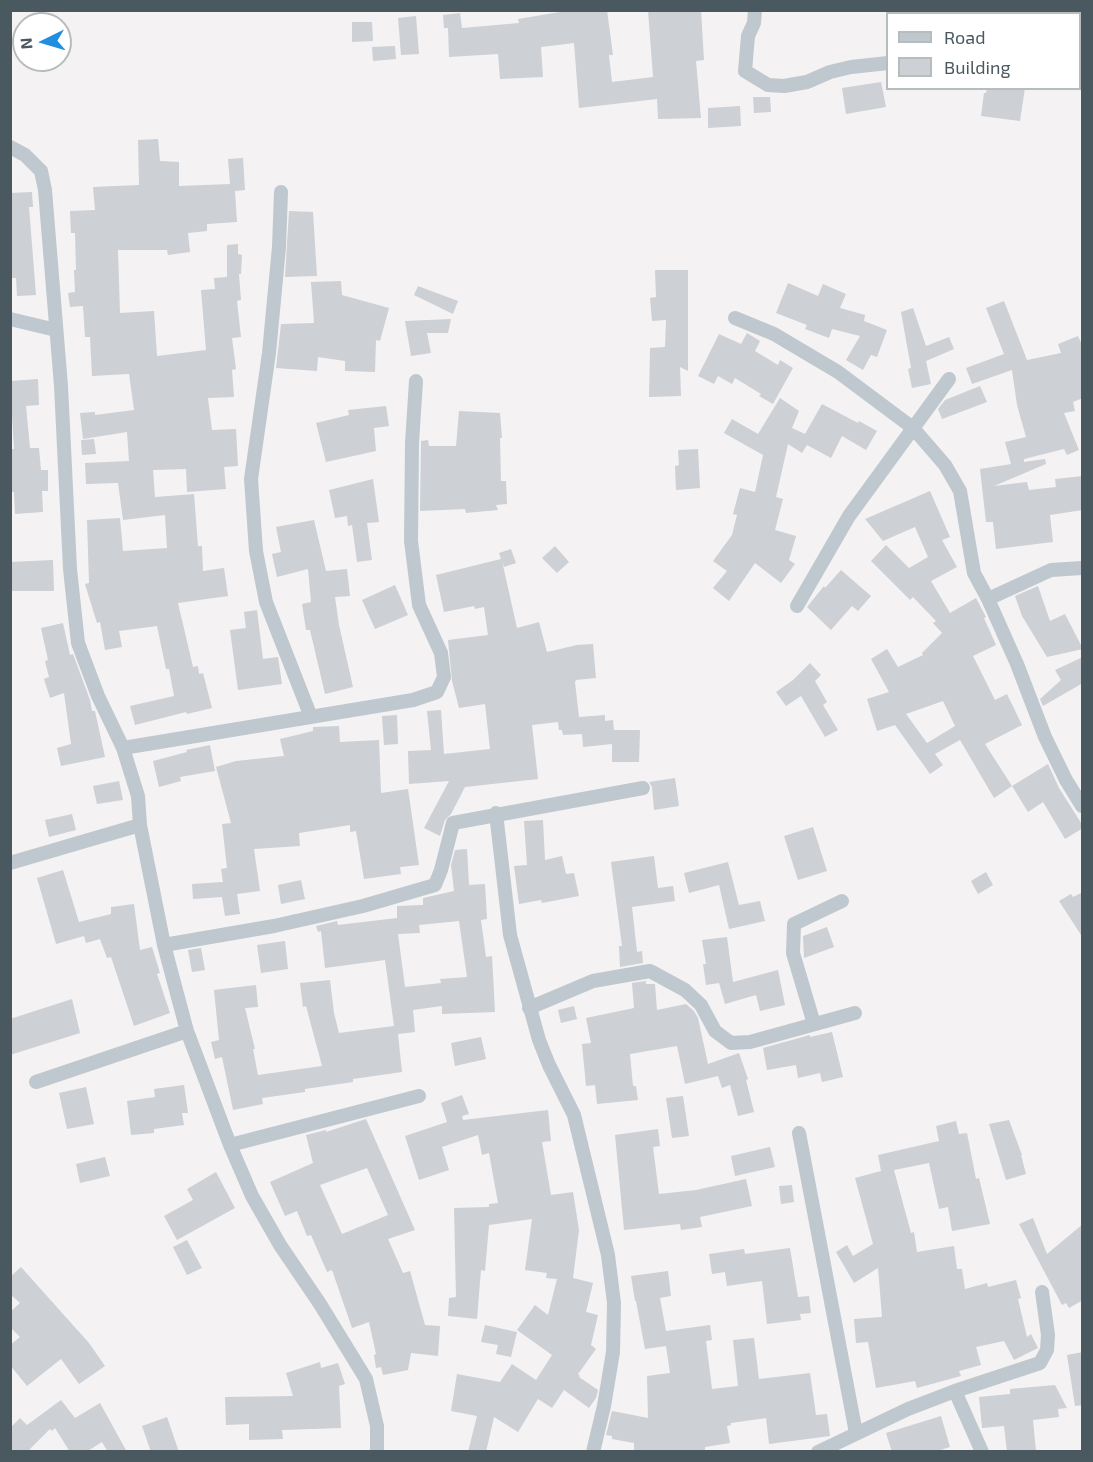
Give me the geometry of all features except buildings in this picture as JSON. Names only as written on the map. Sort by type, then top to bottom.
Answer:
[{"type":"street","points":[[755,10],[754,23],[748,36],[745,71],[768,85],[796,84],[851,67],[886,63]]},
{"type":"street","points":[[10,147],[25,155],[41,171],[45,190],[70,569],[78,643],[98,696],[123,747],[138,796],[140,825],[164,945],[187,1031],[252,1196],[280,1245],[366,1379],[377,1426],[377,1452]]},
{"type":"street","points":[[281,192],[279,247],[269,353],[251,479],[256,551],[266,602],[311,717]]},
{"type":"street","points":[[735,318],[774,334],[838,372],[913,428],[945,465],[960,491],[974,573],[1017,664],[1045,737],[1066,780],[1083,806]]},
{"type":"street","points":[[10,319],[56,330]]},
{"type":"street","points":[[797,606],[849,516],[949,379]]},
{"type":"street","points":[[123,747],[413,700],[437,692],[444,677],[441,653],[419,605],[411,541],[412,443],[416,381]]},
{"type":"street","points":[[988,599],[1051,570],[1083,568]]},
{"type":"street","points":[[164,945],[274,926],[363,906],[435,885],[453,823],[496,813],[642,788]]},
{"type":"street","points":[[496,813],[510,935],[529,1008],[549,1065],[574,1115],[608,1255],[614,1303],[613,1352],[593,1452]]},
{"type":"street","points":[[10,863],[140,825]]},
{"type":"street","points":[[814,1024],[793,953],[794,924],[842,901]]},
{"type":"street","points":[[529,1008],[593,981],[650,971],[685,990],[693,997],[701,1005],[715,1031],[731,1043],[750,1042],[855,1013]]},
{"type":"street","points":[[36,1082],[187,1031]]},
{"type":"street","points":[[230,1145],[419,1096]]},
{"type":"street","points":[[799,1133],[856,1433]]},
{"type":"street","points":[[818,1452],[954,1391],[1040,1363],[1047,1350],[1048,1335],[1042,1292]]},
{"type":"street","points":[[954,1391],[982,1452]]}]
